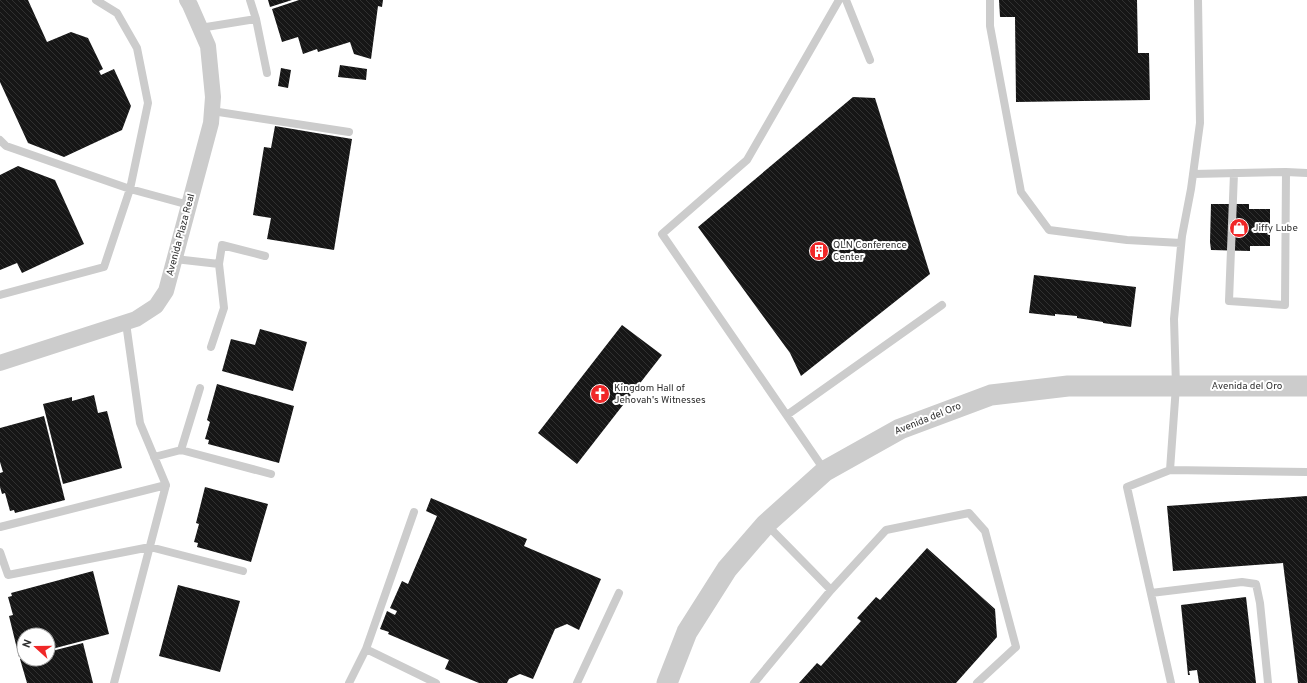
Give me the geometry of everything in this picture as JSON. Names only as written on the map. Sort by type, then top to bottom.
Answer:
[{"type":"street","name":"Avenida Plaza Real","points":[[0,363],[136,319],[156,306],[166,291],[212,123],[214,97],[208,46],[187,0]]},
{"type":"street","name":"Avenida del Oro","points":[[667,683],[687,632],[727,569],[766,524],[825,471],[900,429],[991,395],[1068,386],[1307,386]]},
{"type":"lane","points":[[0,295],[104,267],[130,189],[148,103],[137,48],[117,13],[96,0]]},
{"type":"lane","points":[[250,0],[256,18],[267,73]]},
{"type":"lane","points":[[825,471],[662,234],[747,160],[839,0]]},
{"type":"lane","points":[[846,0],[870,60]]},
{"type":"lane","points":[[990,0],[990,26],[1021,192],[1049,230],[1127,240],[1181,243]]},
{"type":"lane","points":[[1170,470],[1176,386],[1174,319],[1181,243],[1200,123],[1198,0]]},
{"type":"lane","points":[[200,28],[256,18]]},
{"type":"lane","points":[[212,111],[350,132]]},
{"type":"lane","points":[[0,140],[6,146],[130,189],[189,205]]},
{"type":"lane","points":[[1234,173],[1229,301],[1285,305],[1286,172]]},
{"type":"lane","points":[[1193,174],[1307,173]]},
{"type":"lane","points":[[211,347],[224,308],[219,264],[222,245],[265,256]]},
{"type":"lane","points":[[175,259],[219,264]]},
{"type":"lane","points":[[787,415],[942,305]]},
{"type":"lane","points":[[114,683],[166,485],[140,423],[126,323]]},
{"type":"lane","points":[[180,450],[200,388]]},
{"type":"lane","points":[[154,457],[180,450],[271,474]]},
{"type":"lane","points":[[1171,683],[1126,487],[1170,470],[1307,472]]},
{"type":"lane","points":[[0,527],[166,485]]},
{"type":"lane","points":[[349,683],[366,649],[414,512]]},
{"type":"lane","points":[[754,683],[831,590],[886,530],[969,513],[985,531],[1016,647],[977,683]]},
{"type":"lane","points":[[766,524],[831,590]]},
{"type":"lane","points":[[0,552],[8,575],[150,547],[243,571]]},
{"type":"lane","points":[[1151,593],[1242,582],[1256,584],[1260,604],[1268,683]]},
{"type":"lane","points":[[577,683],[619,593]]},
{"type":"lane","points":[[366,649],[436,683]]},
{"type":"building","points":[[0,0],[28,0],[47,42],[71,32],[88,38],[103,69],[99,71],[101,75],[114,69],[131,106],[122,130],[64,157],[28,143],[0,82]]},
{"type":"building","points":[[268,0],[292,0],[270,7]]},
{"type":"building","points":[[299,0],[383,0],[382,7],[378,6],[371,59],[354,54],[350,42],[318,52],[317,49],[303,54],[298,37],[282,42],[272,9]]},
{"type":"building","points":[[999,0],[1137,0],[1138,53],[1149,53],[1150,100],[1016,102],[1015,17],[1000,17]]},
{"type":"building","points":[[340,65],[367,69],[366,80],[338,77]]},
{"type":"building","points":[[281,68],[291,70],[288,88],[278,86]]},
{"type":"building","name":"QLN Conference Center","points":[[853,97],[875,98],[930,274],[801,376],[790,353],[698,227]]},
{"type":"building","points":[[275,126],[352,139],[334,250],[267,239],[271,218],[253,215],[264,147],[271,148]]},
{"type":"building","points":[[18,166],[55,180],[84,244],[22,273],[17,263],[0,270],[0,175]]},
{"type":"building","points":[[1211,204],[1249,204],[1249,209],[1270,209],[1270,246],[1250,246],[1250,251],[1211,250]]},
{"type":"building","points":[[1034,275],[1136,287],[1131,327],[1077,318],[1077,316],[1055,314],[1055,316],[1029,313]]},
{"type":"building","name":"Kingdom Hall of Jehovah's Witnesses","points":[[622,325],[662,355],[577,464],[538,433]]},
{"type":"building","points":[[260,329],[307,342],[293,391],[222,371],[231,339],[255,345]]},
{"type":"building","points":[[217,384],[294,406],[279,463],[208,444],[209,440],[205,439],[210,422],[207,420]]},
{"type":"building","points":[[94,395],[98,413],[107,411],[122,468],[63,484],[43,404],[72,397],[72,401]]},
{"type":"building","points":[[44,416],[65,500],[15,513],[14,510],[10,511],[5,493],[2,494],[0,487],[0,473],[3,472],[0,462],[0,428]]},
{"type":"building","points":[[205,487],[268,504],[251,562],[197,547],[198,543],[194,542],[199,524],[196,523]]},
{"type":"building","points":[[1307,496],[1307,683],[1298,683],[1283,563],[1173,571],[1167,506]]},
{"type":"building","points":[[431,498],[527,539],[524,546],[601,579],[579,630],[567,624],[555,629],[533,679],[520,674],[509,679],[507,683],[479,683],[445,669],[449,660],[388,634],[389,632],[380,629],[387,611],[395,615],[397,611],[390,608],[402,581],[408,584],[437,516],[426,511]]},
{"type":"building","points":[[927,548],[995,609],[997,637],[956,683],[799,683],[817,663],[821,666],[861,621],[857,618],[876,597],[880,600]]},
{"type":"building","points":[[93,571],[109,634],[56,648],[56,627],[16,627],[16,645],[9,616],[13,615],[8,597],[12,596],[11,593]]},
{"type":"building","points":[[178,585],[240,601],[220,672],[159,656]]},
{"type":"building","points":[[1246,597],[1256,683],[1199,683],[1197,670],[1189,671],[1190,675],[1188,675],[1181,605]]},
{"type":"building","points":[[83,643],[93,683],[27,683],[22,667],[56,667],[56,650]]},
{"type":"place","name":"Jiffy Lube","points":[[1239,228]]},
{"type":"place","name":"QLN Conference Center","points":[[819,251]]},
{"type":"place","name":"Kingdom Hall of Jehovah's Witnesses","points":[[600,394]]}]
